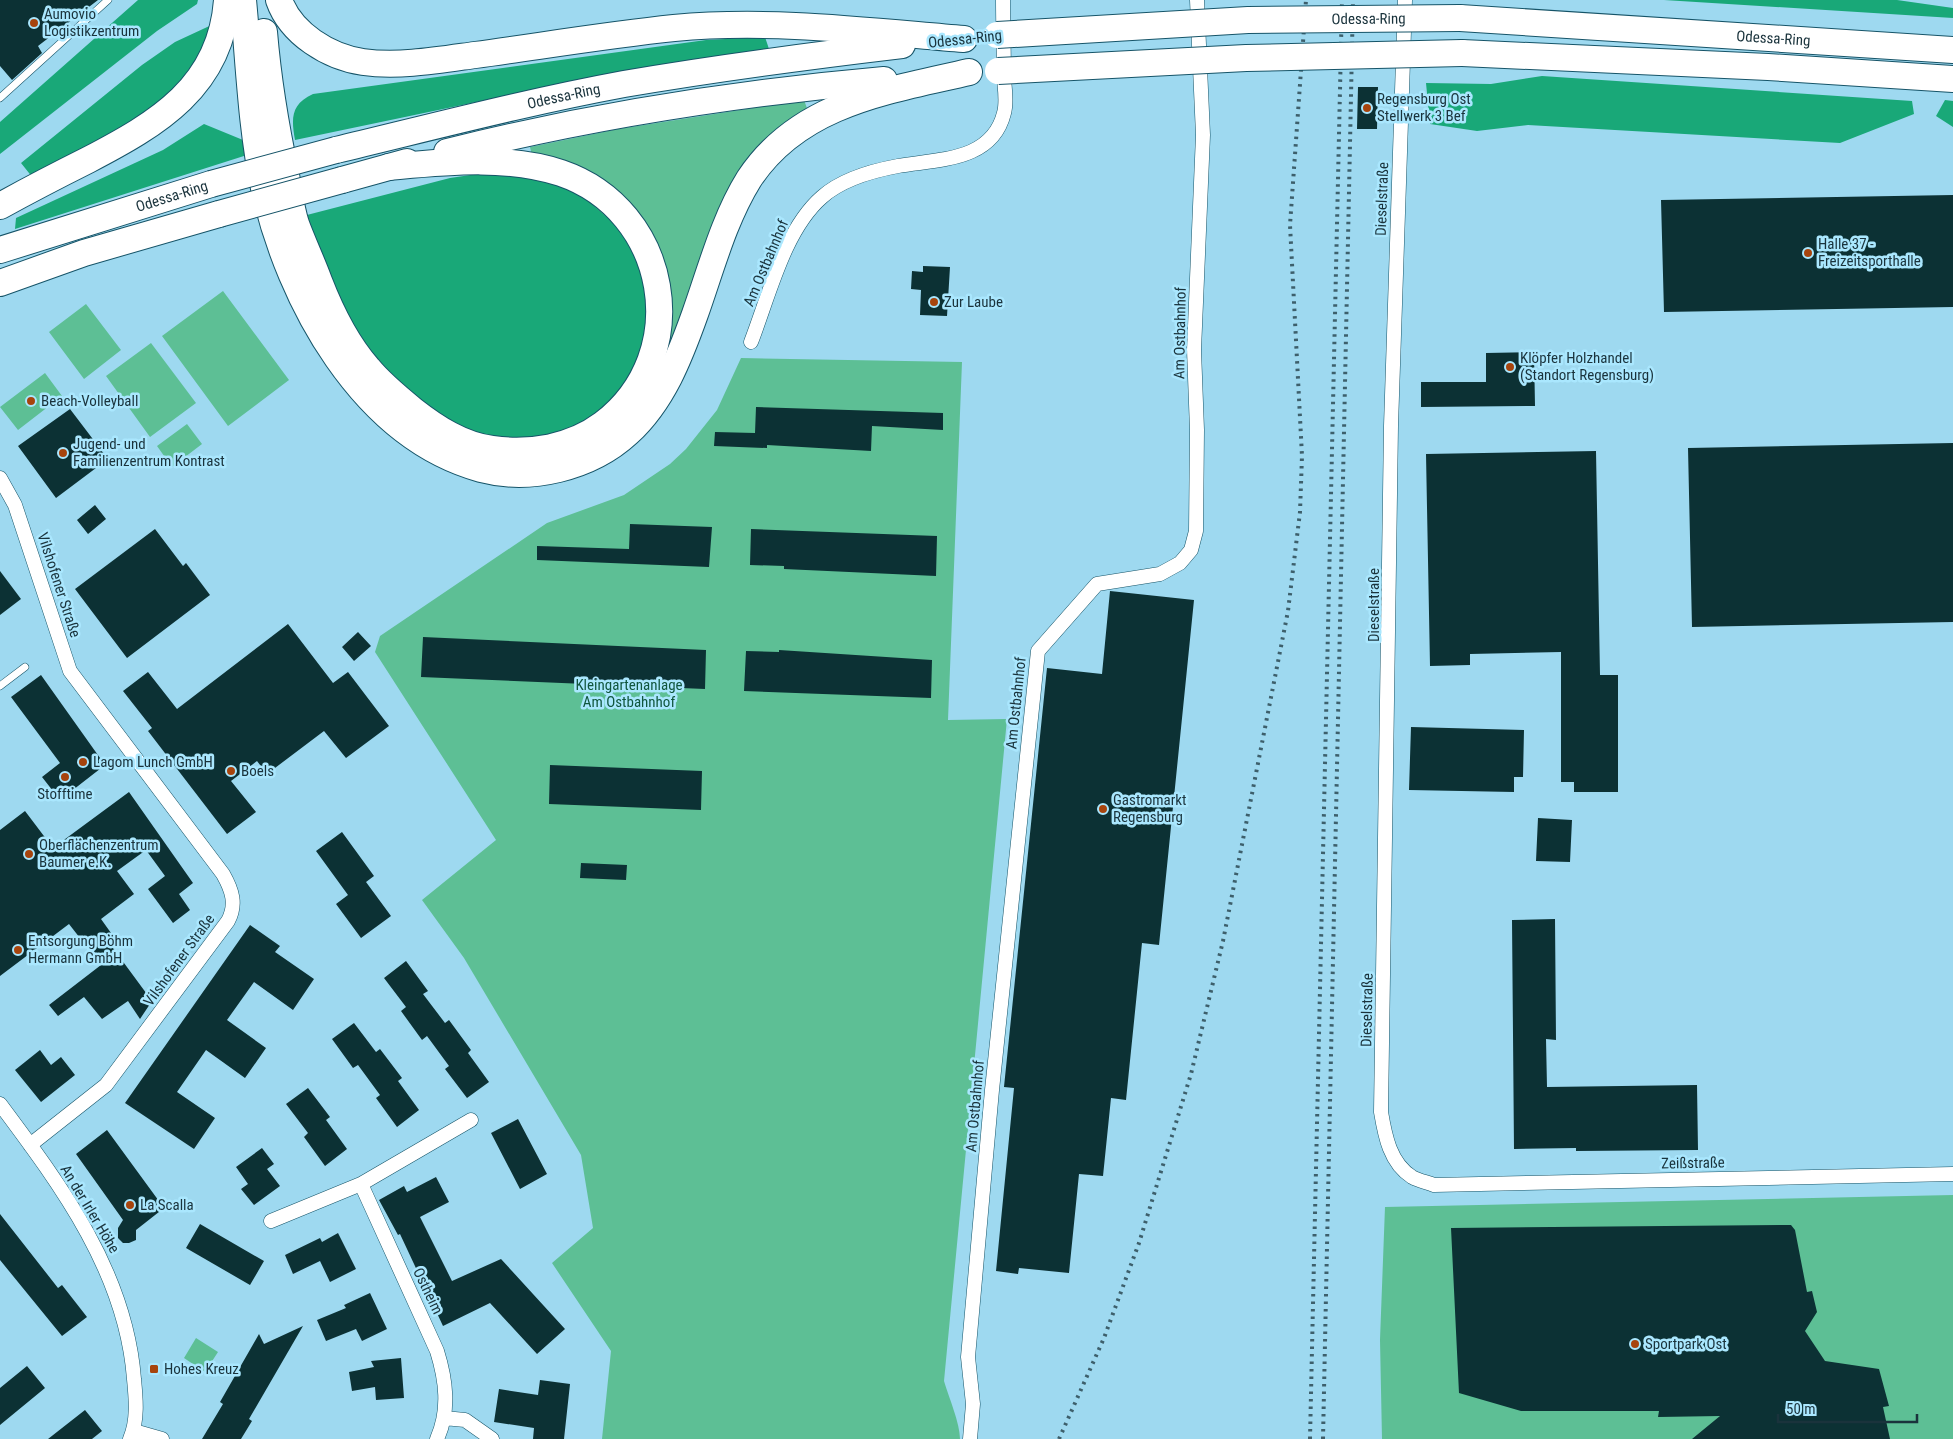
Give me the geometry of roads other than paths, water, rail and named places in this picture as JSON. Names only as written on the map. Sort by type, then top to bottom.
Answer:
[{"type":"highway","points":[[0,206],[136,135],[165,116],[191,89],[210,59],[226,23],[227,0]]},
{"type":"highway","points":[[243,0],[255,125],[264,186],[275,231],[305,304],[327,344],[353,380],[382,411],[414,436],[443,455],[469,466],[498,474],[531,474],[560,469],[586,460],[627,434],[646,413],[665,386],[680,356],[736,205],[749,180],[768,154],[791,132],[817,116],[855,100],[969,72]]},
{"type":"highway","points":[[260,0],[279,144],[296,222],[327,300],[343,334],[367,367],[396,396],[426,420],[452,437],[478,447],[513,452],[541,449],[573,441],[603,424],[634,394],[650,364],[660,331],[659,296],[654,267],[638,236],[615,206],[592,189],[562,174],[532,167],[502,163],[459,161],[389,167]]},
{"type":"highway","points":[[279,0],[294,26],[311,42],[345,59],[386,64],[436,60],[674,28],[756,24],[964,39]]},
{"type":"highway","name":"Odessa-Ring","points":[[0,250],[211,184],[336,150],[489,113],[623,84],[785,58],[997,34],[1248,20],[1460,18],[1953,50]]},
{"type":"highway","name":"Odessa-Ring","points":[[0,283],[84,253],[219,214],[389,167],[504,138],[636,113],[795,88],[969,72],[1246,58],[1462,53],[1768,67],[1953,79]]},
{"type":"street","name":"Am Ostbahnhof","points":[[751,342],[790,241],[808,212],[821,198],[833,188],[859,176],[898,166],[957,158],[979,148],[1000,129],[1005,111],[1003,0]]},
{"type":"street","name":"Am Ostbahnhof","points":[[970,1439],[973,1404],[968,1357],[992,1090],[1038,651],[1097,584],[1160,574],[1180,563],[1191,550],[1196,532],[1197,430],[1194,350],[1203,134],[1197,0]]},
{"type":"street","name":"Dieselstraße","points":[[1405,0],[1392,408],[1381,1112],[1386,1141],[1395,1159],[1412,1177],[1434,1185]]},
{"type":"street","name":"Vilshofener Straße","points":[[0,478],[15,505],[70,671],[223,874],[230,886],[234,901],[228,921],[106,1085],[30,1145]]},
{"type":"street","name":"An der Irler Höhe","points":[[0,1104],[30,1145],[90,1235],[116,1291],[128,1336],[134,1370],[136,1415],[132,1435],[162,1439]]},
{"type":"street","points":[[271,1221],[361,1184],[471,1120]]},
{"type":"street","name":"Zeißstraße","points":[[1434,1185],[1953,1174]]},
{"type":"street","name":"Ostheim","points":[[361,1184],[437,1350],[444,1375],[444,1418],[437,1439]]},
{"type":"street","points":[[444,1418],[465,1420],[492,1439]]},
{"type":"lane","points":[[0,98],[108,0]]},
{"type":"lane","points":[[0,686],[25,667]]},
{"type":"railway","points":[[1059,1439],[1104,1338],[1139,1243],[1191,1074],[1223,941],[1288,611],[1300,512],[1302,456],[1290,225],[1306,0]]},
{"type":"railway","points":[[1310,1439],[1342,0]]},
{"type":"railway","points":[[1323,1439],[1353,0]]},
{"type":"place","name":"Aumovio Logistikzentrum","points":[[34,23]]},
{"type":"place","name":"Regensburg Ost Stellwerk 3 Bef","points":[[1367,108]]},
{"type":"place","name":"Halle 37 - Freizeitsporthalle","points":[[1808,253]]},
{"type":"place","name":"Zur Laube","points":[[934,302]]},
{"type":"place","name":"Klöpfer Holzhandel (Standort Regensburg)","points":[[1510,367]]},
{"type":"place","name":"Beach-Volleyball","points":[[31,401]]},
{"type":"place","name":"Jugend- und Familienzentrum Kontrast","points":[[63,453]]},
{"type":"place","name":"Lagom Lunch GmbH","points":[[83,762]]},
{"type":"place","name":"Boels","points":[[231,771]]},
{"type":"place","name":"Stofftime","points":[[65,777]]},
{"type":"place","name":"Gastromarkt Regensburg","points":[[1103,809]]},
{"type":"place","name":"Oberflächenzentrum Baumer e.K.","points":[[29,854]]},
{"type":"place","name":"Entsorgung Böhm Hermann GmbH","points":[[18,950]]},
{"type":"place","name":"La Scalla","points":[[130,1205]]},
{"type":"place","name":"Sportpark Ost","points":[[1635,1344]]},
{"type":"place","name":"Hohes Kreuz","points":[[154,1369]]},
{"type":"park label","name":"Kleingartenanlage Am Ostbahnhof","points":[[629,694]]}]
